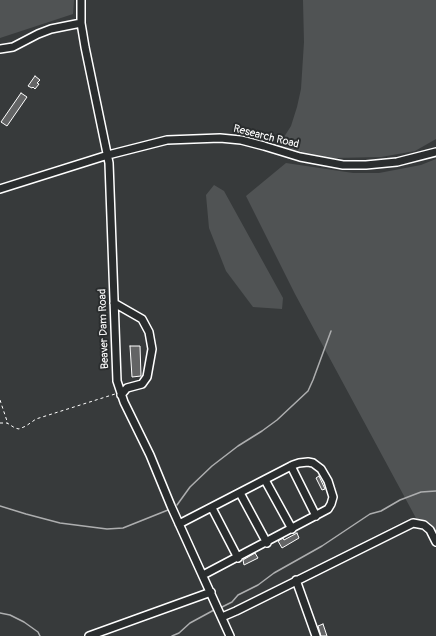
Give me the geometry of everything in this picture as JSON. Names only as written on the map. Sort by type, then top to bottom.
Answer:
[{"type":"street","name":"Beaver Dam Road","points":[[82,0],[81,23],[87,59],[108,155],[117,381],[120,393],[150,455],[230,636]]},
{"type":"street","points":[[0,49],[13,47],[51,29],[81,23]]},
{"type":"street","name":"Research Road","points":[[0,188],[108,155],[158,142],[184,138],[220,138],[241,140],[300,157],[342,165],[366,165],[397,162],[436,152]]},
{"type":"street","points":[[114,303],[142,319],[149,332],[152,349],[147,376],[142,384],[127,388],[120,393]]},
{"type":"street","points":[[180,524],[291,466],[305,462],[313,463],[321,470],[328,481],[332,490],[331,504],[328,509],[267,543],[203,575]]},
{"type":"street","points":[[291,466],[316,516]]},
{"type":"street","points":[[265,480],[292,529]]},
{"type":"street","points":[[240,493],[267,543]]},
{"type":"street","points":[[212,508],[238,558]]},
{"type":"street","points":[[222,617],[413,523],[424,525],[430,530],[436,542]]},
{"type":"street","points":[[296,580],[316,636]]},
{"type":"street","points":[[89,636],[211,592]]},
{"type":"path","points":[[0,423],[4,422],[14,428],[22,428],[36,419],[120,393]]},
{"type":"path","points":[[0,400],[9,425]]},
{"type":"shaded area","points":[[0,0],[74,0],[73,14],[0,38]]},
{"type":"shaded area","points":[[303,0],[436,0],[436,139],[415,151],[381,157],[333,158],[302,152],[279,145],[291,126],[301,89],[304,42]]},
{"type":"shaded area","points":[[436,159],[436,532],[429,522],[417,520],[295,294],[246,196],[286,163],[353,173],[379,173],[421,165]]},
{"type":"shaded area","points":[[214,185],[224,191],[283,298],[282,309],[253,307],[226,271],[209,228],[206,195]]},
{"type":"building","points":[[35,76],[40,80],[35,89],[28,86]]},
{"type":"building","points":[[21,93],[27,97],[7,126],[1,122]]},
{"type":"building","points":[[130,346],[140,346],[141,376],[132,377]]},
{"type":"building","points":[[319,476],[325,489],[322,490],[316,478]]},
{"type":"building","points":[[297,533],[299,538],[282,548],[278,541],[283,538],[284,540]]},
{"type":"building","points":[[255,553],[258,558],[244,565],[243,560]]},
{"type":"building","points":[[323,624],[327,636],[321,636],[318,626]]},
{"type":"waterway","points":[[177,505],[190,487],[212,466],[238,446],[277,420],[308,391],[331,331]]},
{"type":"waterway","points":[[222,607],[232,602],[238,595],[258,585],[274,573],[322,546],[370,514],[381,511],[400,500],[421,492],[436,491]]},
{"type":"waterway","points":[[0,506],[60,523],[107,529],[123,528],[168,510]]},
{"type":"waterway","points":[[172,636],[179,633],[190,623],[214,610]]},
{"type":"waterway","points":[[0,613],[10,615],[24,622],[38,632],[40,636]]}]
